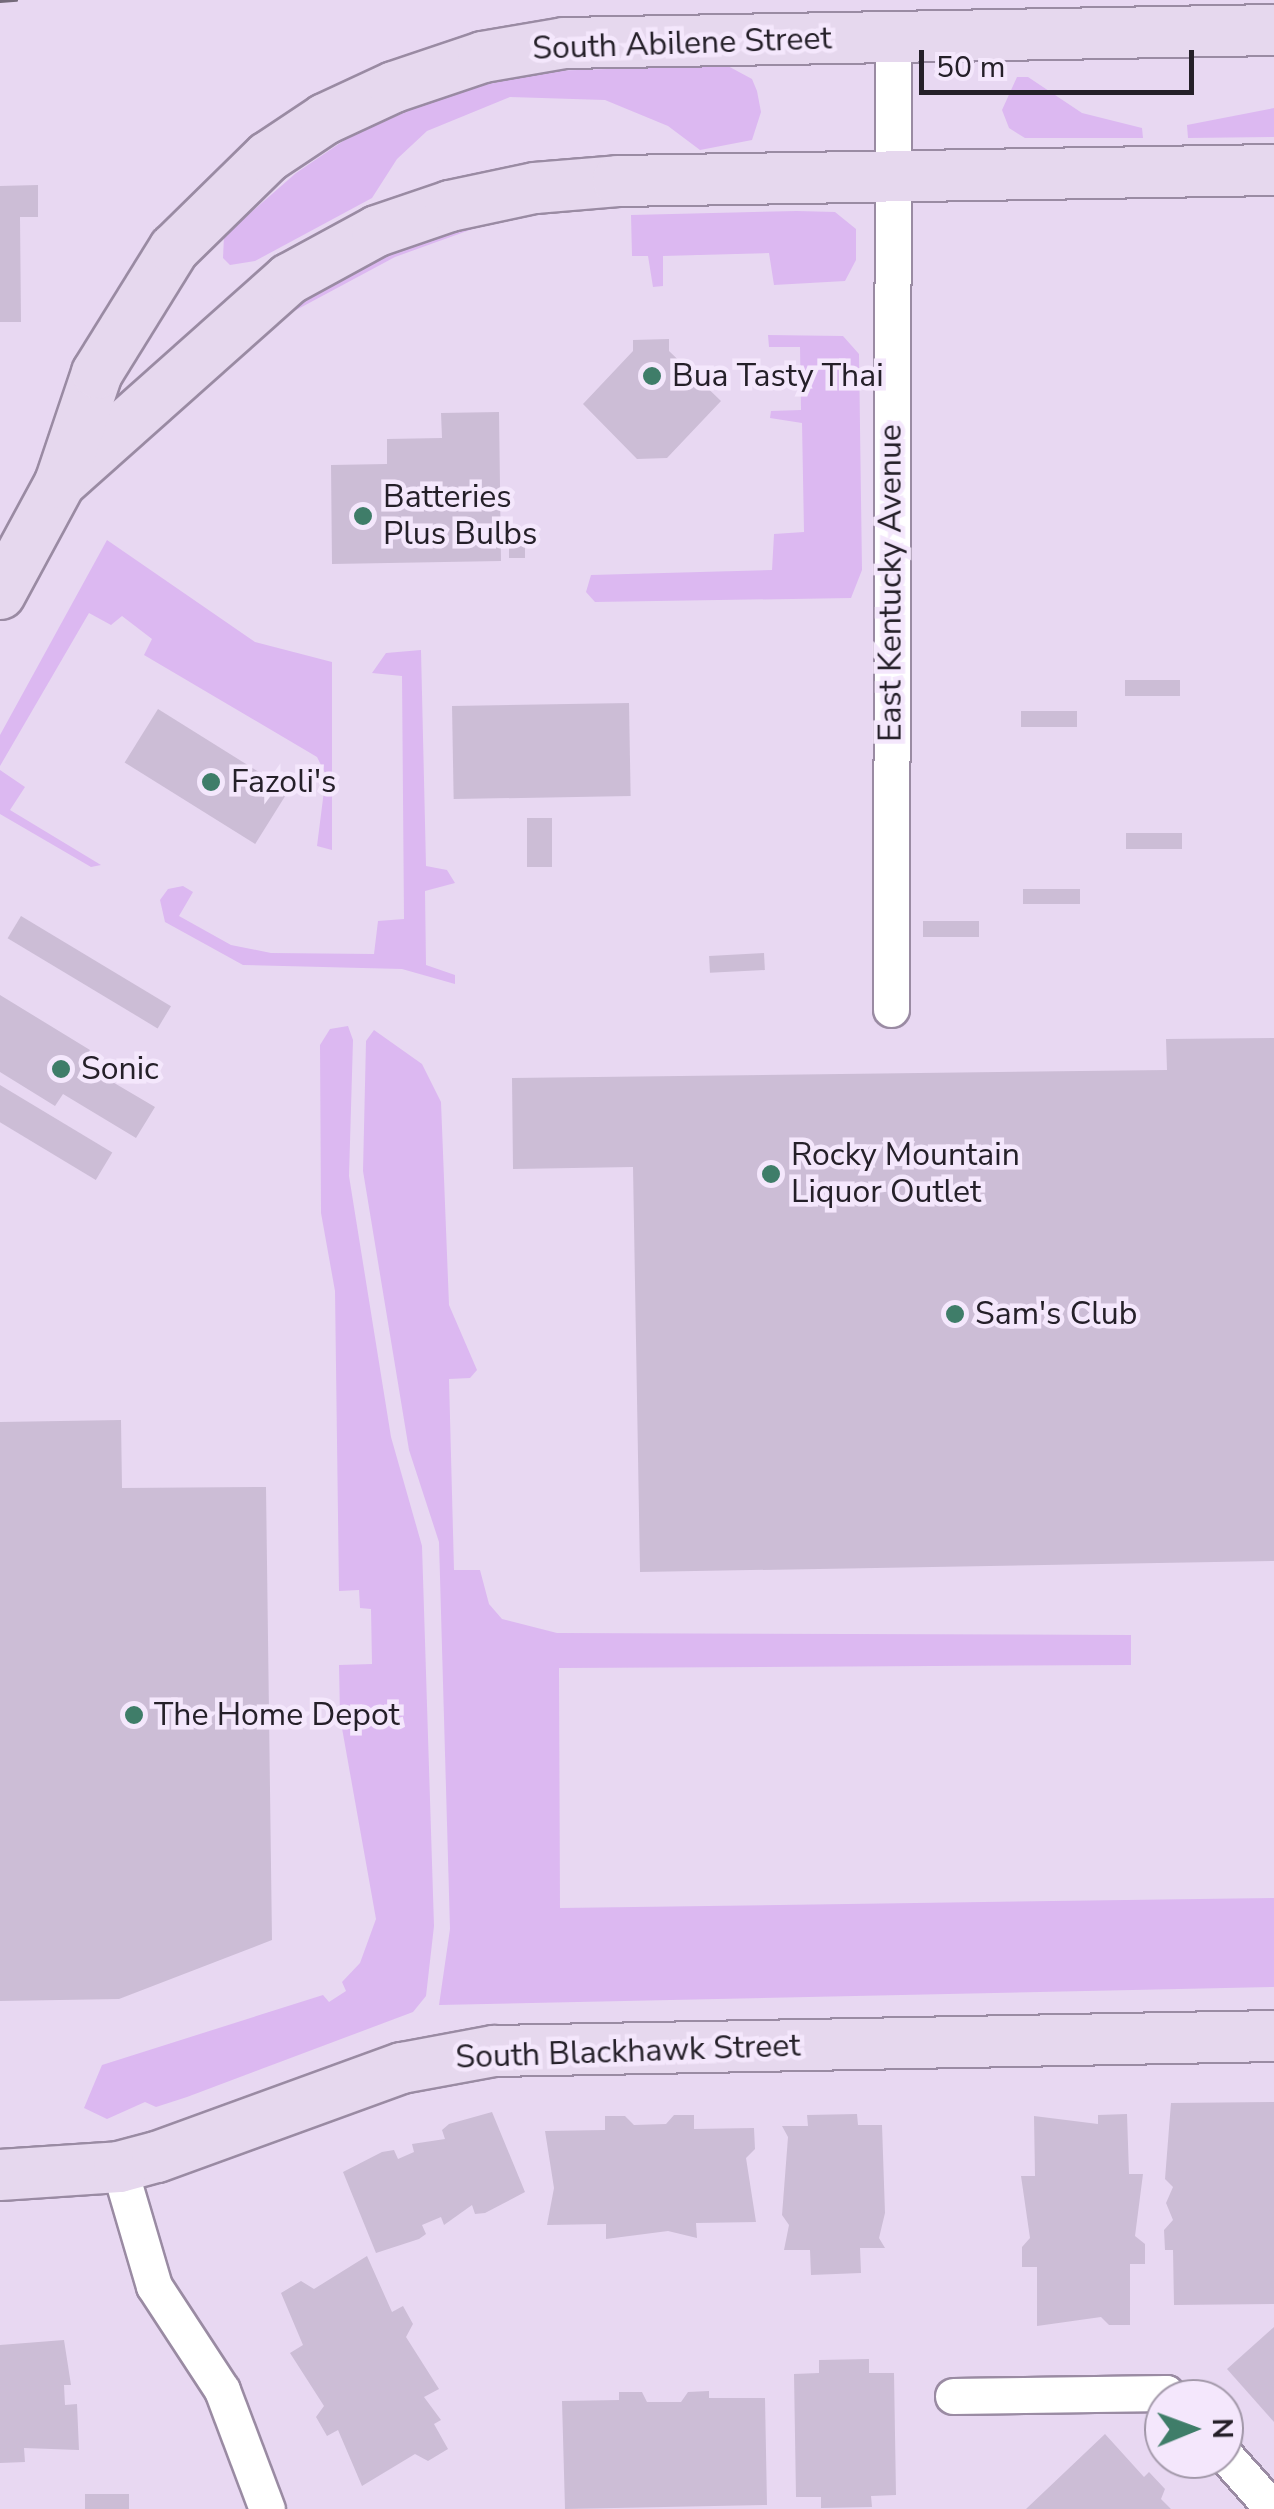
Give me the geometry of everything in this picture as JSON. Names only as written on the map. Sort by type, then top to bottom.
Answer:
[{"type":"main road","name":"South Abilene Street","points":[[0,594],[60,484],[97,373],[174,249],[255,168],[325,119],[432,72],[529,48],[1274,30]]},
{"type":"main road","name":"South Abilene Street","points":[[60,484],[289,279],[410,218],[500,194],[578,183],[1274,170]]},
{"type":"main road","name":"South Blackhawk Street","points":[[0,2175],[119,2166],[402,2068],[494,2051],[1274,2036]]},
{"type":"street","name":"East Kentucky Avenue","points":[[891,1010],[893,37]]},
{"type":"street","points":[[119,2166],[154,2286],[222,2390],[267,2509]]},
{"type":"street","points":[[953,2396],[1144,2393]]},
{"type":"street","points":[[1244,2476],[1273,2509]]},
{"type":"shaded area","points":[[726,65],[752,79],[757,91],[761,112],[752,140],[700,150],[668,126],[605,100],[510,97],[427,131],[397,159],[372,198],[255,261],[230,265],[223,258],[224,236],[296,173],[349,137],[451,92],[548,71]]},
{"type":"shaded area","points":[[1017,77],[1028,77],[1082,113],[1142,128],[1143,138],[1025,138],[1009,128],[1002,110]]},
{"type":"shaded area","points":[[1274,108],[1274,137],[1188,138],[1187,125]]},
{"type":"shaded area","points":[[832,198],[573,209],[492,222],[395,257],[255,332],[389,251],[450,227],[571,200]]},
{"type":"shaded area","points":[[835,212],[856,229],[856,260],[845,281],[774,285],[769,253],[663,256],[663,286],[653,287],[648,256],[632,256],[631,215]]},
{"type":"shaded area","points":[[768,335],[843,336],[859,354],[862,570],[851,598],[595,602],[586,592],[591,575],[772,570],[774,534],[804,532],[802,423],[770,418],[771,411],[801,410],[800,347],[769,347]]},
{"type":"shaded area","points":[[107,540],[255,642],[332,662],[332,850],[317,846],[326,775],[317,757],[144,655],[152,639],[122,616],[111,625],[89,613],[0,766],[0,735]]},
{"type":"shaded area","points":[[421,650],[426,866],[447,870],[455,883],[425,891],[426,965],[455,975],[455,984],[402,969],[243,965],[165,922],[160,900],[168,889],[183,886],[193,892],[179,916],[231,945],[271,953],[374,954],[378,921],[404,919],[402,676],[372,673],[386,653]]},
{"type":"shaded area","points":[[0,770],[25,787],[10,810],[101,865],[91,867],[0,814]]},
{"type":"shaded area","points":[[348,1026],[353,1040],[349,1176],[391,1437],[422,1546],[434,1926],[426,1996],[413,2012],[187,2097],[156,2107],[145,2102],[107,2119],[84,2108],[102,2065],[323,1995],[329,2002],[346,1991],[342,1982],[360,1963],[376,1919],[340,1717],[339,1665],[372,1664],[371,1609],[360,1608],[359,1590],[339,1591],[335,1291],[321,1213],[320,1045],[330,1029]]},
{"type":"shaded area","points":[[374,1030],[422,1064],[441,1102],[449,1305],[477,1370],[470,1378],[449,1379],[454,1570],[480,1570],[489,1604],[502,1619],[557,1633],[1131,1635],[1131,1665],[559,1668],[560,1908],[1274,1898],[1274,1987],[439,2005],[450,1929],[439,1542],[409,1450],[363,1171],[366,1041]]},
{"type":"building","points":[[38,185],[38,217],[20,217],[21,322],[0,322],[0,186]]},
{"type":"building","name":"Bua Tasty Thai","points":[[669,339],[669,351],[721,401],[667,458],[637,459],[583,404],[633,351],[633,340]]},
{"type":"building","points":[[499,412],[501,561],[332,564],[331,465],[387,464],[387,439],[442,438],[441,413]]},
{"type":"building","points":[[509,534],[525,534],[525,558],[509,558]]},
{"type":"building","points":[[1125,680],[1180,680],[1180,696],[1125,696]]},
{"type":"building","points":[[629,703],[631,796],[454,799],[452,706]]},
{"type":"building","points":[[158,709],[289,791],[255,844],[125,762]]},
{"type":"building","points":[[1021,711],[1077,711],[1077,727],[1021,727]]},
{"type":"building","points":[[527,818],[552,818],[552,867],[527,867]]},
{"type":"building","points":[[1126,833],[1182,833],[1182,849],[1126,849]]},
{"type":"building","points":[[1023,889],[1080,889],[1080,904],[1023,904]]},
{"type":"building","points":[[21,916],[171,1006],[158,1028],[8,938]]},
{"type":"building","points":[[923,921],[979,921],[979,937],[923,937]]},
{"type":"building","points":[[764,953],[765,970],[710,973],[709,956]]},
{"type":"building","points":[[0,995],[90,1050],[82,1064],[155,1107],[136,1138],[63,1094],[55,1106],[0,1072]]},
{"type":"building","name":"Sam's Club","points":[[1274,1038],[1274,1561],[640,1572],[633,1167],[513,1169],[512,1078],[1167,1070],[1166,1039]]},
{"type":"building","points":[[0,1085],[112,1152],[96,1180],[0,1122]]},
{"type":"building","name":"The Home Depot","points":[[121,1420],[122,1488],[266,1487],[272,1940],[119,1999],[0,2001],[0,1422]]},
{"type":"building","points":[[1274,2102],[1274,2304],[1174,2305],[1173,2250],[1165,2250],[1164,2230],[1173,2220],[1166,2203],[1173,2187],[1165,2179],[1171,2103]]},
{"type":"building","points":[[492,2112],[525,2192],[485,2213],[475,2214],[472,2205],[444,2225],[441,2217],[422,2225],[426,2234],[419,2239],[376,2253],[343,2172],[382,2152],[394,2150],[398,2159],[414,2152],[412,2144],[445,2139],[442,2130],[449,2124]]},
{"type":"building","points":[[857,2114],[858,2125],[882,2125],[885,2213],[879,2238],[885,2248],[860,2248],[861,2273],[811,2275],[810,2250],[784,2250],[789,2225],[782,2215],[788,2137],[782,2126],[808,2126],[807,2115]]},
{"type":"building","points":[[1127,2114],[1129,2174],[1143,2174],[1135,2236],[1145,2244],[1145,2264],[1130,2264],[1130,2325],[1109,2325],[1101,2317],[1037,2326],[1037,2267],[1022,2267],[1022,2247],[1030,2238],[1021,2176],[1035,2176],[1034,2116],[1098,2124],[1098,2115]]},
{"type":"building","points":[[674,2115],[694,2115],[694,2129],[754,2128],[755,2149],[746,2158],[756,2222],[696,2223],[697,2238],[668,2231],[606,2239],[606,2224],[547,2225],[554,2188],[545,2131],[605,2130],[605,2116],[625,2116],[634,2125],[666,2124]]},
{"type":"building","points":[[367,2256],[392,2312],[403,2306],[413,2324],[406,2337],[439,2389],[424,2397],[441,2420],[434,2424],[448,2449],[428,2461],[415,2454],[362,2486],[338,2430],[327,2436],[316,2417],[324,2406],[290,2353],[303,2345],[281,2293],[301,2281],[314,2289]]},
{"type":"building","points":[[1274,2327],[1274,2422],[1244,2388],[1244,2379],[1236,2379],[1227,2369]]},
{"type":"building","points":[[64,2340],[71,2385],[64,2385],[65,2405],[77,2404],[79,2450],[24,2448],[25,2462],[0,2463],[0,2345]]},
{"type":"building","points":[[869,2359],[869,2373],[894,2373],[896,2495],[871,2496],[872,2507],[821,2508],[821,2497],[796,2497],[794,2374],[819,2373],[819,2360]]},
{"type":"building","points":[[709,2391],[709,2398],[765,2398],[767,2505],[565,2509],[562,2401],[619,2400],[619,2392],[642,2392],[647,2402],[681,2402],[688,2392]]},
{"type":"building","points":[[1105,2434],[1144,2479],[1156,2479],[1165,2489],[1161,2499],[1171,2509],[1026,2509]]},
{"type":"building","points":[[85,2494],[129,2494],[129,2509],[85,2509]]},
{"type":"tram line","points":[[0,1],[16,0]]},
{"type":"place","name":"Bua Tasty Thai","points":[[652,376]]},
{"type":"place","name":"Batteries Plus Bulbs","points":[[363,516]]},
{"type":"place","name":"Fazoli's","points":[[211,782]]},
{"type":"place","name":"Sonic","points":[[61,1069]]},
{"type":"place","name":"Rocky Mountain Liquor Outlet","points":[[771,1174]]},
{"type":"place","name":"Sam's Club","points":[[955,1314]]},
{"type":"place","name":"The Home Depot","points":[[134,1715]]}]
